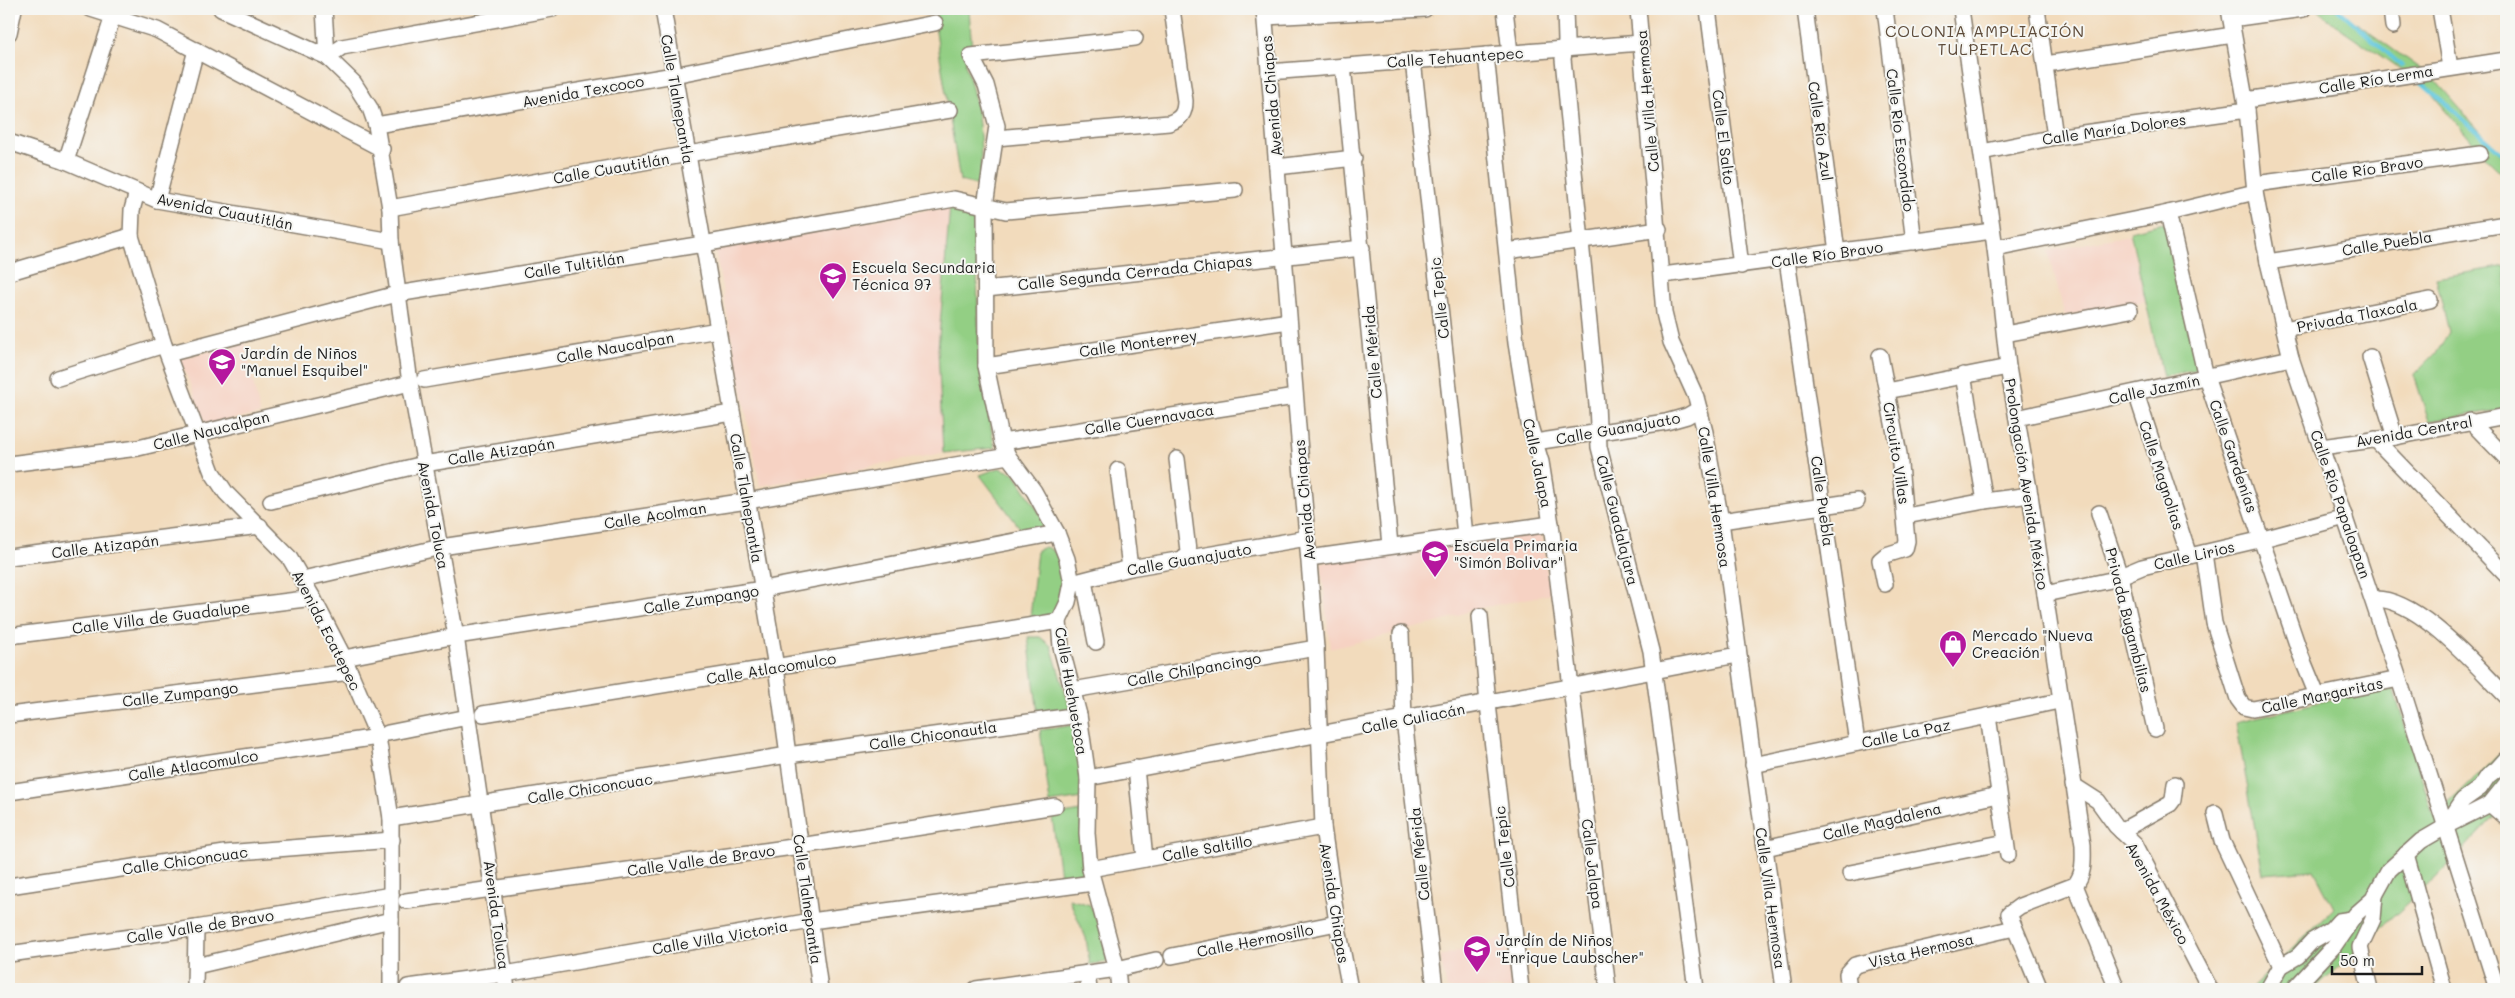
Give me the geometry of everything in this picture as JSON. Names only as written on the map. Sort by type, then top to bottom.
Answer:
[{"type":"street","points":[[9,33],[14,9]]},
{"type":"street","points":[[91,9],[157,30],[382,149]]},
{"type":"street","name":"Avenida Toluca","points":[[221,9],[327,57],[354,83],[370,108],[376,125],[382,149],[390,208],[391,241],[397,294],[417,381],[424,464],[441,547],[456,636],[506,982]]},
{"type":"street","points":[[324,9],[327,57]]},
{"type":"street","points":[[327,57],[342,47],[552,9]]},
{"type":"street","name":"Calle Tlalnepantla","points":[[663,9],[776,667],[820,989]]},
{"type":"street","points":[[996,138],[1169,123],[1181,117],[1185,110],[1185,101],[1172,9]]},
{"type":"street","points":[[1264,13],[1425,9]]},
{"type":"street","points":[[1505,9],[1510,53]]},
{"type":"street","name":"Calle Guadalajara","points":[[1564,9],[1565,49],[1563,59],[1597,404],[1598,432],[1602,456],[1655,672],[1696,989]]},
{"type":"street","name":"Calle Villa Hermosa","points":[[1638,9],[1663,275],[1664,313],[1668,334],[1700,409],[1721,521],[1784,989]]},
{"type":"street","name":"Calle El Salto","points":[[1708,9],[1741,266]]},
{"type":"street","name":"Calle Río Azul","points":[[1804,9],[1837,252]]},
{"type":"street","name":"Calle Río Escondido","points":[[1884,9],[1914,242]]},
{"type":"street","name":"Prolongación Avenida México","points":[[1961,9],[1982,152],[2005,334],[2004,368],[2016,418],[2030,495],[2083,845],[2083,865],[2080,878],[2075,885]]},
{"type":"street","points":[[2037,9],[2055,137]]},
{"type":"street","points":[[2230,14],[2303,9]]},
{"type":"street","points":[[2391,9],[2393,26]]},
{"type":"street","points":[[2440,9],[2450,67]]},
{"type":"street","name":"Avenida Chiapas","points":[[1264,13],[1316,648],[1323,827],[1337,923],[1350,989]]},
{"type":"street","name":"Calle Río Papaloapan","points":[[2230,14],[2247,105],[2255,188],[2268,262],[2291,358],[2400,678],[2497,989]]},
{"type":"street","points":[[66,161],[113,16]]},
{"type":"street","name":"Avenida Texcoco","points":[[376,125],[674,75],[935,23]]},
{"type":"street","points":[[2046,64],[2234,35]]},
{"type":"street","name":"Calle Huehuetoca","points":[[1120,989],[1117,969],[1092,876],[1087,833],[1088,778],[1079,715],[1061,647],[1059,621],[1078,582],[1057,533],[1034,491],[1005,449],[986,366],[985,206],[997,126],[986,85],[971,56],[1135,38]]},
{"type":"street","name":"Calle Tehuantepec","points":[[1269,72],[1641,43]]},
{"type":"street","points":[[157,200],[196,50]]},
{"type":"street","name":"Calle Jalapa","points":[[1486,55],[1516,343],[1529,423],[1535,442],[1550,524],[1608,989]]},
{"type":"street","name":"Calle Tepic","points":[[1413,60],[1465,535]]},
{"type":"street","name":"Calle Río Lerma","points":[[2247,105],[2450,67],[2506,60]]},
{"type":"street","name":"Calle Mérida","points":[[1343,66],[1354,158],[1390,545]]},
{"type":"street","name":"Calle María Dolores","points":[[1982,152],[2055,137],[2247,105]]},
{"type":"street","name":"Calle Cuautitlán","points":[[390,208],[688,154],[950,110]]},
{"type":"street","name":"Avenida Cuautitlán","points":[[9,142],[66,161],[157,200],[391,241]]},
{"type":"street","name":"Calle Río Bravo","points":[[1994,248],[2168,213],[2255,188],[2480,154]]},
{"type":"street","points":[[1277,167],[1354,158]]},
{"type":"street","name":"Calle Tultitlán","points":[[58,378],[397,294],[703,244],[954,199],[1006,211],[1235,190]]},
{"type":"street","name":"Avenida Ecatepec","points":[[137,192],[132,210],[132,236],[166,350],[196,434],[212,472],[226,493],[289,556],[313,598],[383,735],[392,840],[391,989]]},
{"type":"street","name":"Calle Gardenías","points":[[2168,213],[2206,378],[2263,539],[2301,656],[2317,695]]},
{"type":"street","name":"Calle Puebla","points":[[2268,262],[2506,224]]},
{"type":"street","points":[[1507,251],[1581,242],[1659,229]]},
{"type":"street","name":"Calle Río Bravo","points":[[1663,275],[1788,260],[1992,231]]},
{"type":"street","points":[[10,272],[132,236]]},
{"type":"street","name":"Calle Segunda Cerrada Chiapas","points":[[986,289],[1362,248]]},
{"type":"street","name":"Calle Puebla","points":[[1788,260],[1858,743]]},
{"type":"street","name":"Privada Tlaxcala","points":[[2284,329],[2430,300]]},
{"type":"street","points":[[2005,334],[2130,310]]},
{"type":"street","name":"Calle Monterrey","points":[[986,366],[1289,321]]},
{"type":"street","name":"Calle Naucalpan","points":[[9,464],[138,448],[417,381],[718,330]]},
{"type":"street","name":"Circuito Villas","points":[[1880,356],[1899,454],[1906,516],[1907,547],[1904,550],[1886,554],[1880,560],[1885,584]]},
{"type":"street","points":[[2370,357],[2395,437]]},
{"type":"street","name":"Calle Jazmín","points":[[2016,418],[2291,358]]},
{"type":"street","name":"Circuito Villas","points":[[1887,391],[2004,368]]},
{"type":"street","points":[[1963,375],[1985,501]]},
{"type":"street","name":"Calle Magnolias","points":[[2136,393],[2189,556]]},
{"type":"street","name":"Calle Cuernavaca","points":[[1005,449],[1295,397]]},
{"type":"street","name":"Calle Guanajuato","points":[[1535,442],[1666,422],[1687,416],[1700,409]]},
{"type":"street","name":"Calle Atizapán","points":[[272,501],[424,464],[732,413]]},
{"type":"street","name":"Avenida Central","points":[[2321,446],[2395,437],[2470,421],[2506,416]]},
{"type":"street","points":[[2470,421],[2506,458]]},
{"type":"street","points":[[2375,439],[2506,575]]},
{"type":"street","name":"Calle Acolman","points":[[303,579],[441,547],[747,501],[1005,449]]},
{"type":"street","points":[[1176,459],[1189,559]]},
{"type":"street","points":[[1118,470],[1130,568]]},
{"type":"street","name":"Circuito Villas","points":[[1906,516],[1985,501],[2030,495]]},
{"type":"street","points":[[1721,521],[1857,501]]},
{"type":"street","name":"Privada Bugambilias","points":[[2099,513],[2120,576],[2155,729]]},
{"type":"street","name":"Calle Lirios","points":[[2045,594],[2120,576],[2142,567],[2263,539],[2345,517]]},
{"type":"street","points":[[1309,558],[1390,545],[1550,524]]},
{"type":"street","name":"Calle Atizapán","points":[[9,557],[260,526]]},
{"type":"street","name":"Calle Zumpango","points":[[344,658],[456,636],[763,589],[1057,533]]},
{"type":"street","name":"Calle Guanajuato","points":[[1078,582],[1130,568],[1307,538]]},
{"type":"street","name":"Calle Margaritas","points":[[2204,553],[2214,623],[2238,699],[2244,707],[2253,709],[2400,678]]},
{"type":"street","points":[[1078,582],[1096,642]]},
{"type":"street","name":"Calle Villa de Guadalupe","points":[[9,636],[313,598]]},
{"type":"street","points":[[2373,599],[2391,603],[2432,624],[2506,696]]},
{"type":"street","name":"Calle Tepic","points":[[1480,616],[1488,704],[1521,989]]},
{"type":"street","name":"Calle Atlacomulco","points":[[483,714],[1059,621]]},
{"type":"street","name":"Calle Mérida","points":[[1401,634],[1404,719],[1435,989]]},
{"type":"street","name":"Calle Chilpancingo","points":[[1073,690],[1316,648]]},
{"type":"street","name":"Calle Culiacán","points":[[1088,778],[1319,736],[1738,655]]},
{"type":"street","name":"Calle Zumpango","points":[[9,715],[350,672]]},
{"type":"street","name":"Calle La Paz","points":[[1753,766],[2060,701]]},
{"type":"street","name":"Calle Chiconautla","points":[[788,755],[1079,715]]},
{"type":"street","points":[[1850,873],[2007,848],[1988,716]]},
{"type":"street","name":"Calle Atlacomulco","points":[[9,792],[383,735],[468,717]]},
{"type":"street","name":"Calle Chiconcuac","points":[[391,818],[481,806],[788,755]]},
{"type":"street","points":[[2445,827],[2463,800],[2480,788],[2488,776],[2506,759]]},
{"type":"street","points":[[1136,768],[1145,859]]},
{"type":"street","points":[[2121,831],[2170,804],[2173,800],[2175,784]]},
{"type":"street","points":[[2294,989],[2334,946],[2352,919],[2375,895],[2384,876],[2406,854],[2445,827],[2490,804],[2506,784]]},
{"type":"street","name":"Avenida México","points":[[2073,785],[2098,801],[2121,831],[2135,844],[2210,989]]},
{"type":"street","name":"Calle Magdalena","points":[[1765,848],[1998,795]]},
{"type":"street","points":[[2490,804],[2506,818]]},
{"type":"street","name":"Calle Valle de Bravo","points":[[406,901],[800,846],[1055,806]]},
{"type":"street","points":[[2215,814],[2222,841],[2281,966]]},
{"type":"street","name":"Calle Saltillo","points":[[1092,876],[1145,859],[1323,827]]},
{"type":"street","name":"Calle Chiconcuac","points":[[9,886],[225,853],[392,840]]},
{"type":"street","points":[[2406,854],[2444,989]]},
{"type":"street","name":"Calle Villa Victoria","points":[[408,987],[506,982],[811,921],[1092,876]]},
{"type":"street","points":[[2040,989],[2012,921],[2020,906],[2075,885],[2117,989]]},
{"type":"street","name":"Calle Valle de Bravo","points":[[9,954],[196,928],[391,895]]},
{"type":"street","points":[[2370,989],[2360,947],[2373,919],[2375,895]]},
{"type":"street","points":[[2268,989],[2281,966],[2298,956],[2312,941],[2331,930],[2339,922],[2352,919]]},
{"type":"street","points":[[196,966],[391,920]]},
{"type":"street","name":"Vista Hermosa","points":[[1849,989],[1847,974],[1855,965],[2012,921]]},
{"type":"street","name":"Calle Hermosillo","points":[[1172,956],[1337,923]]},
{"type":"street","points":[[195,989],[196,928]]},
{"type":"street","points":[[976,989],[1003,987],[1087,974],[1156,960]]},
{"type":"street","points":[[1087,974],[1089,989]]},
{"type":"shaded area","name":"Escuela Secundaria Técnica 97","points":[[950,206],[938,349],[943,453],[760,486],[715,250]]},
{"type":"shaded area","points":[[2129,235],[2145,301],[2065,316],[2048,251]]},
{"type":"shaded area","name":"Jardín de Niños \"Manuel Esquibel\"","points":[[245,343],[260,414],[206,424],[180,359]]},
{"type":"shaded area","name":"Escuela Primaria \"Simón Bolivar\"","points":[[1541,530],[1550,594],[1471,610],[1444,621],[1330,649],[1321,563]]},
{"type":"shaded area","name":"Jardín de Niños \"Enrique Laubscher\"","points":[[1504,938],[1513,989],[1447,989],[1440,956]]},
{"type":"green space","points":[[936,9],[969,9],[972,50],[965,63],[974,95],[979,124],[981,153],[980,186],[960,181],[936,32]]},
{"type":"green space","points":[[2317,9],[2337,9],[2434,79],[2506,161],[2506,177],[2487,159],[2426,87],[2333,23]]},
{"type":"green space","points":[[950,206],[976,213],[979,365],[995,448],[943,453],[938,349]]},
{"type":"green space","points":[[2164,223],[2197,369],[2163,377],[2130,231]]},
{"type":"green space","points":[[2506,266],[2506,409],[2429,421],[2414,375],[2437,352],[2449,332],[2436,278]]},
{"type":"green space","points":[[999,468],[1014,473],[1047,525],[1023,532],[980,475]]},
{"type":"green space","points":[[1045,547],[1054,552],[1061,562],[1066,579],[1066,588],[1054,614],[1030,619],[1037,550]]},
{"type":"green space","points":[[1028,637],[1040,637],[1051,646],[1070,709],[1038,714]]},
{"type":"green space","points":[[2392,685],[2434,817],[2506,748],[2506,804],[2439,875],[2314,989],[2251,989],[2334,908],[2314,870],[2263,874],[2236,722]]},
{"type":"green space","points":[[1074,725],[1082,771],[1082,798],[1050,803],[1040,730]]},
{"type":"green space","points":[[1081,811],[1083,873],[1060,876],[1052,816]]},
{"type":"green space","points":[[1069,899],[1090,905],[1102,932],[1107,962],[1090,965],[1086,938]]},
{"type":"waterway","points":[[2338,9],[2402,66]]},
{"type":"waterway","points":[[2420,81],[2506,157]]},
{"type":"place","name":"Escuela Secundaria Técnica 97","points":[[833,300]]},
{"type":"place","name":"Jardín de Niños \"Manuel Esquibel\"","points":[[222,386]]},
{"type":"place","name":"Escuela Primaria \"Simón Bolivar\"","points":[[1435,578]]},
{"type":"place","name":"Mercado \"Nueva Creación\"","points":[[1953,668]]},
{"type":"place","name":"Jardín de Niños \"Enrique Laubscher\"","points":[[1477,973]]},
{"type":"district","name":"COLONIA AMPLIACIÓN TULPETLAC","points":[[1985,39]]}]
